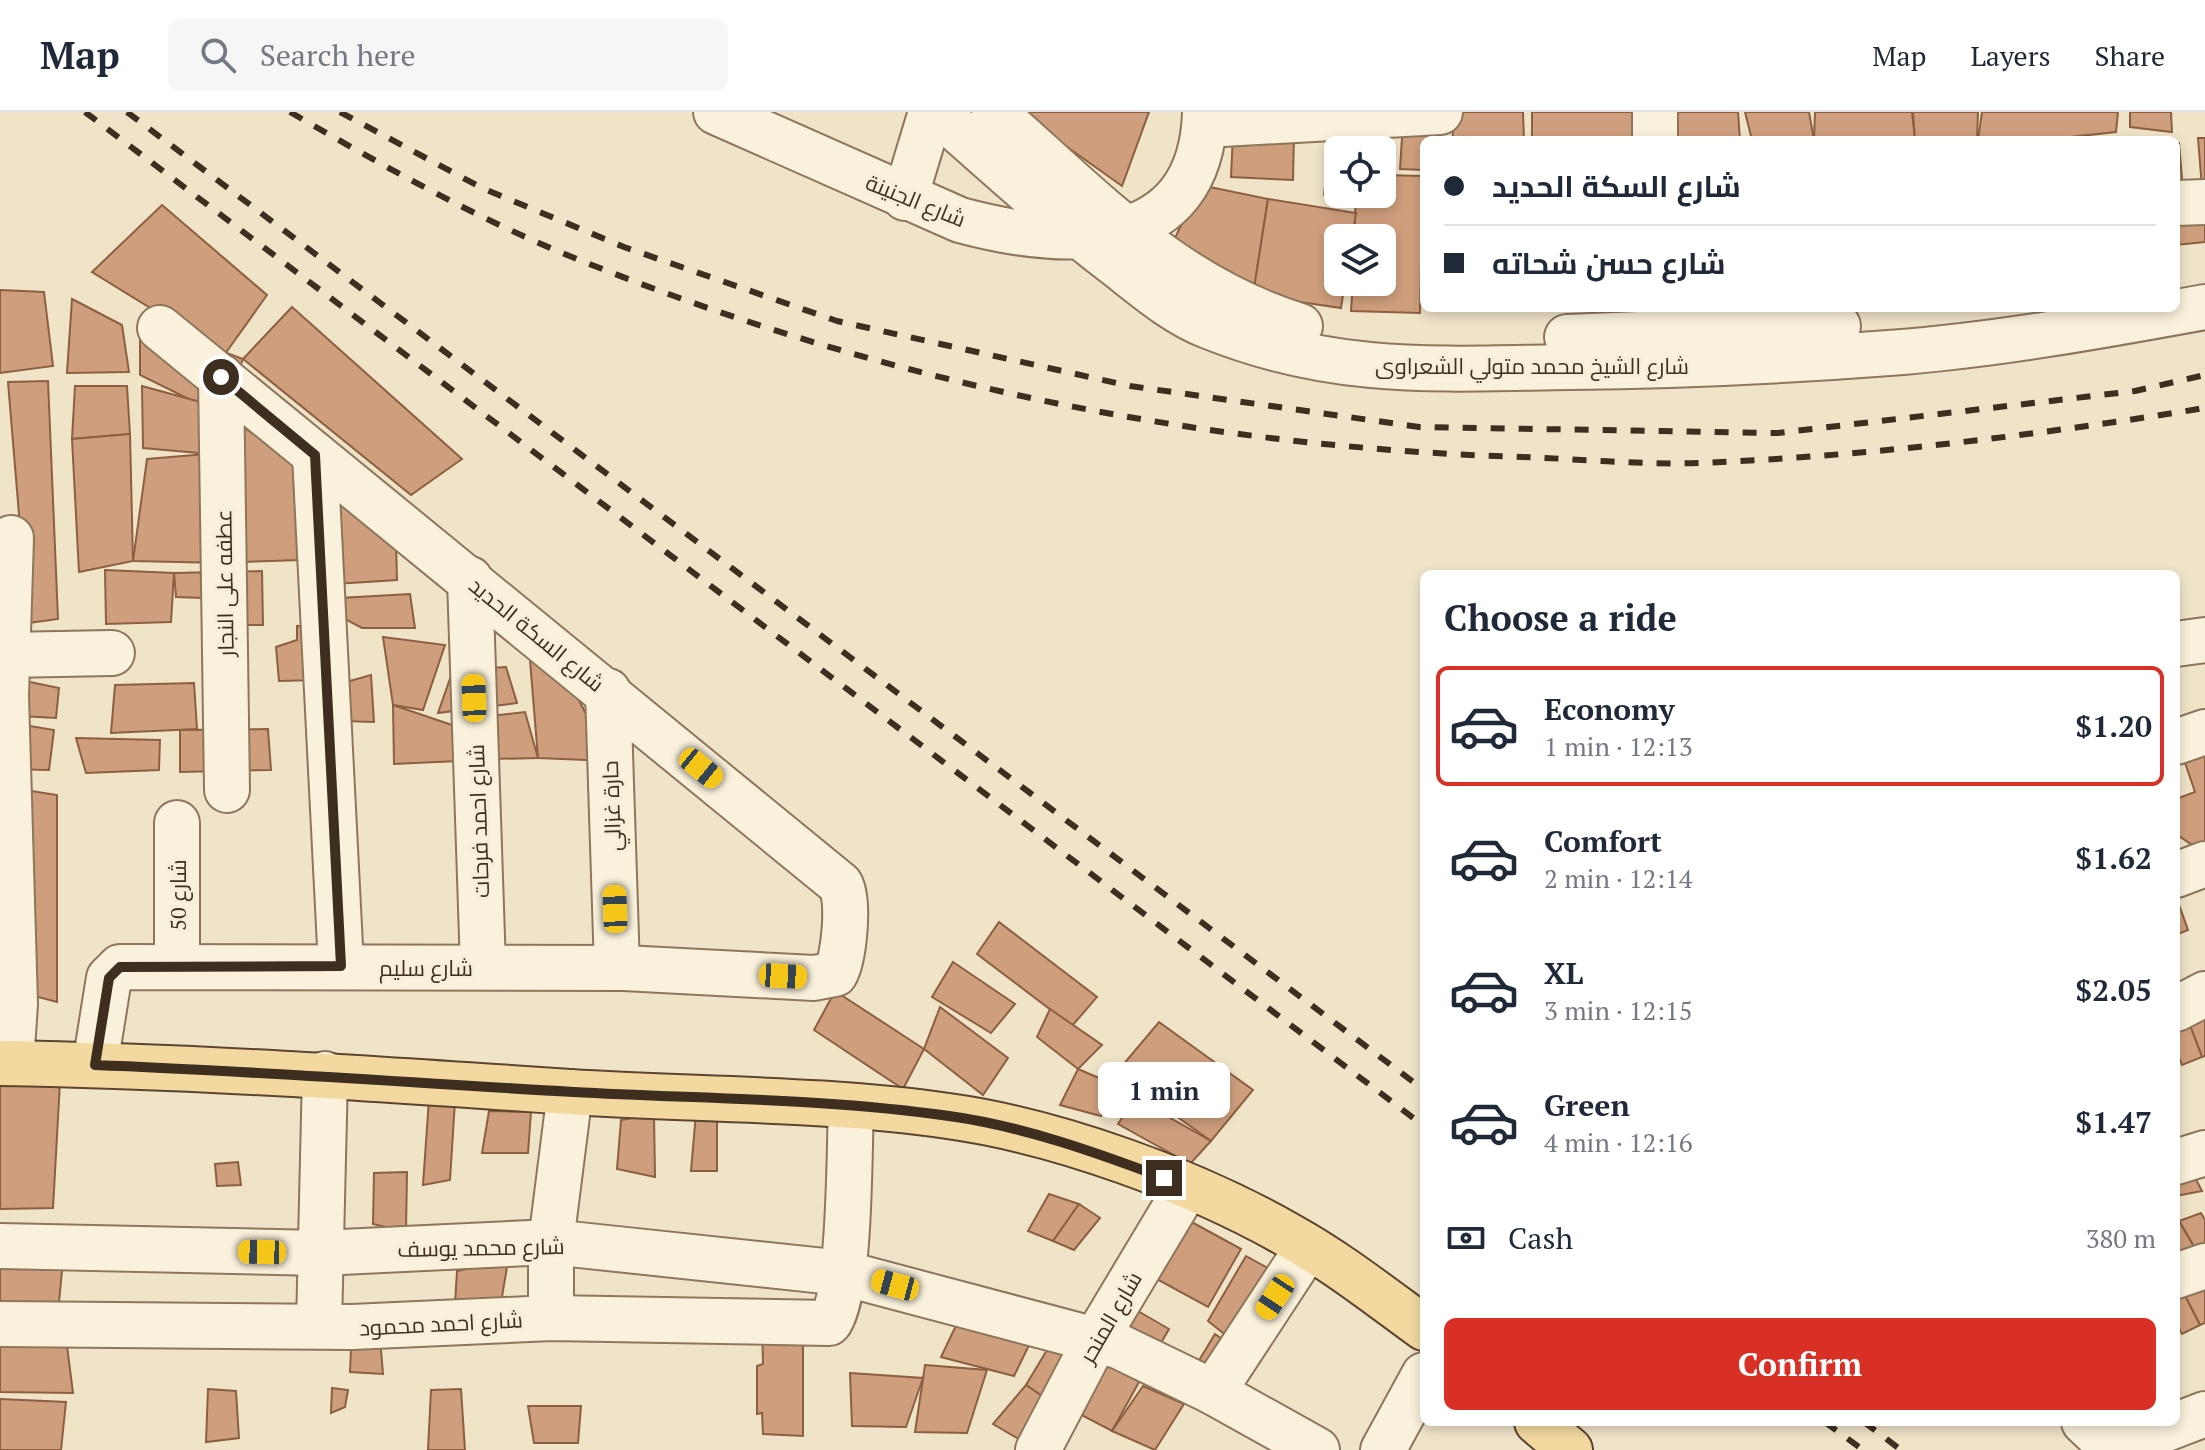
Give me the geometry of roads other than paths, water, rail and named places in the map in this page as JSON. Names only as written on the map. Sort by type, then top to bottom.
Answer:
[{"type":"main road","points":[[5,1063],[325,1074],[570,1092],[851,1106],[950,1116],[1038,1136],[1187,1187],[1308,1247],[1420,1325]]},
{"type":"main road","points":[[1542,1426],[1570,1450]]},
{"type":"street","name":"شارع الجنينة","points":[[716,112],[771,125],[905,198],[960,220],[999,231],[1079,237],[1129,231]]},
{"type":"street","points":[[905,198],[934,112]]},
{"type":"street","name":"شارع الشيخ محمد متولي الشعراوى","points":[[934,112],[1079,237],[1158,297],[1205,325],[1304,357],[1355,366],[1407,369],[1665,366],[1892,353],[2084,329],[2178,312]]},
{"type":"street","name":"شارع الشيخ محمد متولي الشعراوى","points":[[994,112],[1170,265],[1215,292],[1262,314],[1362,340],[1414,343],[1660,321],[1894,324],[1991,312]]},
{"type":"street","points":[[1129,231],[1159,215],[1184,190],[1199,159],[1205,119],[1440,112]]},
{"type":"street","points":[[1655,112],[1655,136]]},
{"type":"street","points":[[2180,203],[2205,202]]},
{"type":"street","points":[[2180,283],[2205,279]]},
{"type":"street","name":"شارع الشيخ محمد متولي الشعراوى","points":[[2180,312],[2205,307]]},
{"type":"street","name":"شارع السكة الحديد","points":[[160,328],[608,691],[840,884],[845,896],[843,943],[835,974]]},
{"type":"street","name":"عطفه على النجار","points":[[221,377],[227,790]]},
{"type":"street","points":[[315,455],[341,966]]},
{"type":"street","points":[[5,1063],[15,1004],[6,655],[11,538]]},
{"type":"street","name":"شارع احمد فرحات","points":[[470,579],[483,967]]},
{"type":"street","points":[[2180,643],[2205,640]]},
{"type":"street","points":[[6,655],[112,653]]},
{"type":"street","name":"حارة غزالي","points":[[608,691],[617,968]]},
{"type":"street","points":[[2180,741],[2205,732]]},
{"type":"street","name":"شارع 50","points":[[177,823],[177,967]]},
{"type":"street","points":[[2180,873],[2205,864]]},
{"type":"street","name":"شارع سليم","points":[[95,1065],[112,971],[120,967],[617,968],[814,978],[835,974]]},
{"type":"street","points":[[2180,1007],[2205,994]]},
{"type":"street","points":[[319,1326],[325,1074]]},
{"type":"street","points":[[551,1318],[551,1242],[570,1092]]},
{"type":"street","points":[[843,1273],[851,1106]]},
{"type":"street","points":[[2180,1161],[2205,1153]]},
{"type":"street","name":"شارع المنحر","points":[[1049,1446],[1096,1339],[1187,1187]]},
{"type":"street","name":"شارع محمد يوسف","points":[[0,1246],[320,1253],[551,1242],[843,1273],[1096,1339],[1213,1392],[1317,1450]]},
{"type":"street","points":[[1213,1392],[1308,1247]]},
{"type":"street","points":[[2180,1275],[2205,1266]]},
{"type":"street","name":"شارع احمد محمود","points":[[0,1324],[319,1326],[551,1318],[829,1323],[836,1314],[843,1273]]},
{"type":"street","points":[[1383,1450],[1420,1382]]},
{"type":"street","points":[[2180,1424],[2205,1414]]},
{"type":"street","points":[[2088,1426],[2114,1450],[2175,1426]]},
{"type":"railway","points":[[85,112],[1420,1123]]},
{"type":"railway","points":[[127,112],[1420,1087]]},
{"type":"railway","points":[[290,112],[398,173],[507,229],[696,304],[926,374],[1043,401],[1161,422],[1280,439],[1401,451],[1679,463],[1891,450],[2205,408]]},
{"type":"railway","points":[[340,112],[482,188],[624,247],[837,321],[1130,386],[1419,427],[1778,433],[2135,391],[2205,375]]},
{"type":"railway","points":[[1830,1426],[1863,1450]]},
{"type":"railway","points":[[1869,1426],[1901,1450]]}]
